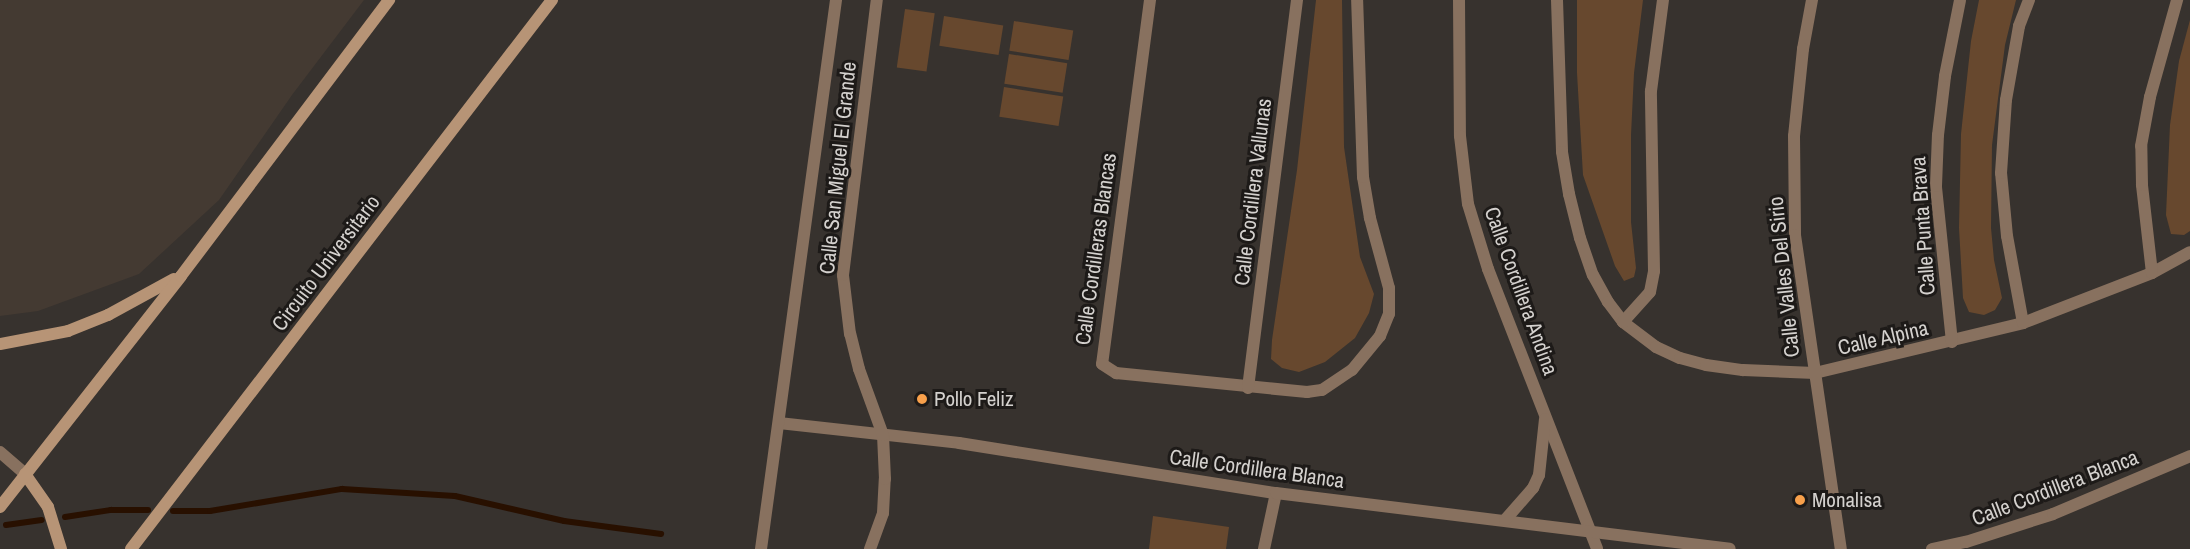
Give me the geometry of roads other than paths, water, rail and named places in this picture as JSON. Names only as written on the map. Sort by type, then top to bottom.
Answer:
[{"type":"main road","points":[[0,507],[181,276],[389,0]]},
{"type":"main road","name":"Circuito Universitario","points":[[131,549],[552,0]]},
{"type":"main road","points":[[0,344],[68,331],[108,315],[181,276]]},
{"type":"main road","points":[[25,474],[48,507],[61,549]]},
{"type":"street","name":"Calle San Miguel El Grande","points":[[761,549],[836,0]]},
{"type":"street","name":"Calle San Miguel El Grande","points":[[870,549],[883,513],[885,479],[883,435],[859,369],[850,334],[843,275],[844,250],[877,0]]},
{"type":"street","name":"Calle Cordilleras Blancas","points":[[1150,0],[1101,359],[1106,368],[1116,374],[1307,392],[1322,390],[1336,383],[1366,355],[1380,336],[1389,314],[1389,288],[1370,218],[1363,177],[1357,0]]},
{"type":"street","name":"Calle Cordillera Vallunas","points":[[1248,388],[1297,0]]},
{"type":"street","name":"Calle Cordillera Andina","points":[[1459,0],[1460,136],[1468,204],[1488,269],[1597,549]]},
{"type":"street","name":"Calle Alpina","points":[[1557,0],[1562,152],[1569,194],[1593,275],[1623,322],[1656,346],[1706,365],[1743,370],[1815,373],[1952,342],[2023,323],[2152,273],[2190,252]]},
{"type":"street","points":[[1623,322],[1650,292],[1654,271],[1651,91],[1663,0]]},
{"type":"street","name":"Calle Valles Del Sirio","points":[[1812,0],[1797,89],[1795,236],[1841,549]]},
{"type":"street","name":"Calle Punta Brava","points":[[1952,342],[1936,186],[1938,135],[1945,76],[1960,0]]},
{"type":"street","points":[[2023,323],[2007,236],[2001,174],[2006,100],[2019,26],[2029,0]]},
{"type":"street","points":[[2152,273],[2142,185],[2142,146],[2150,97],[2177,0]]},
{"type":"street","points":[[1505,520],[1533,488],[1539,475],[1545,415]]},
{"type":"street","name":"Calle Cordillera Blanca","points":[[779,423],[959,443],[1276,493],[1505,520],[1679,546],[1730,549]]},
{"type":"street","points":[[0,452],[25,474]]},
{"type":"street","name":"Calle Cordillera Blanca","points":[[1932,549],[1966,542],[2053,514],[2190,456]]},
{"type":"street","points":[[1264,549],[1276,493]]},
{"type":"waterway","points":[[173,511],[210,511],[342,489],[455,496],[564,521],[661,534]]},
{"type":"waterway","points":[[65,517],[111,510],[148,510]]},
{"type":"waterway","points":[[6,525],[42,520]]},
{"type":"place","name":"Pollo Feliz","points":[[922,399]]},
{"type":"place","name":"Monalisa","points":[[1800,500]]}]
